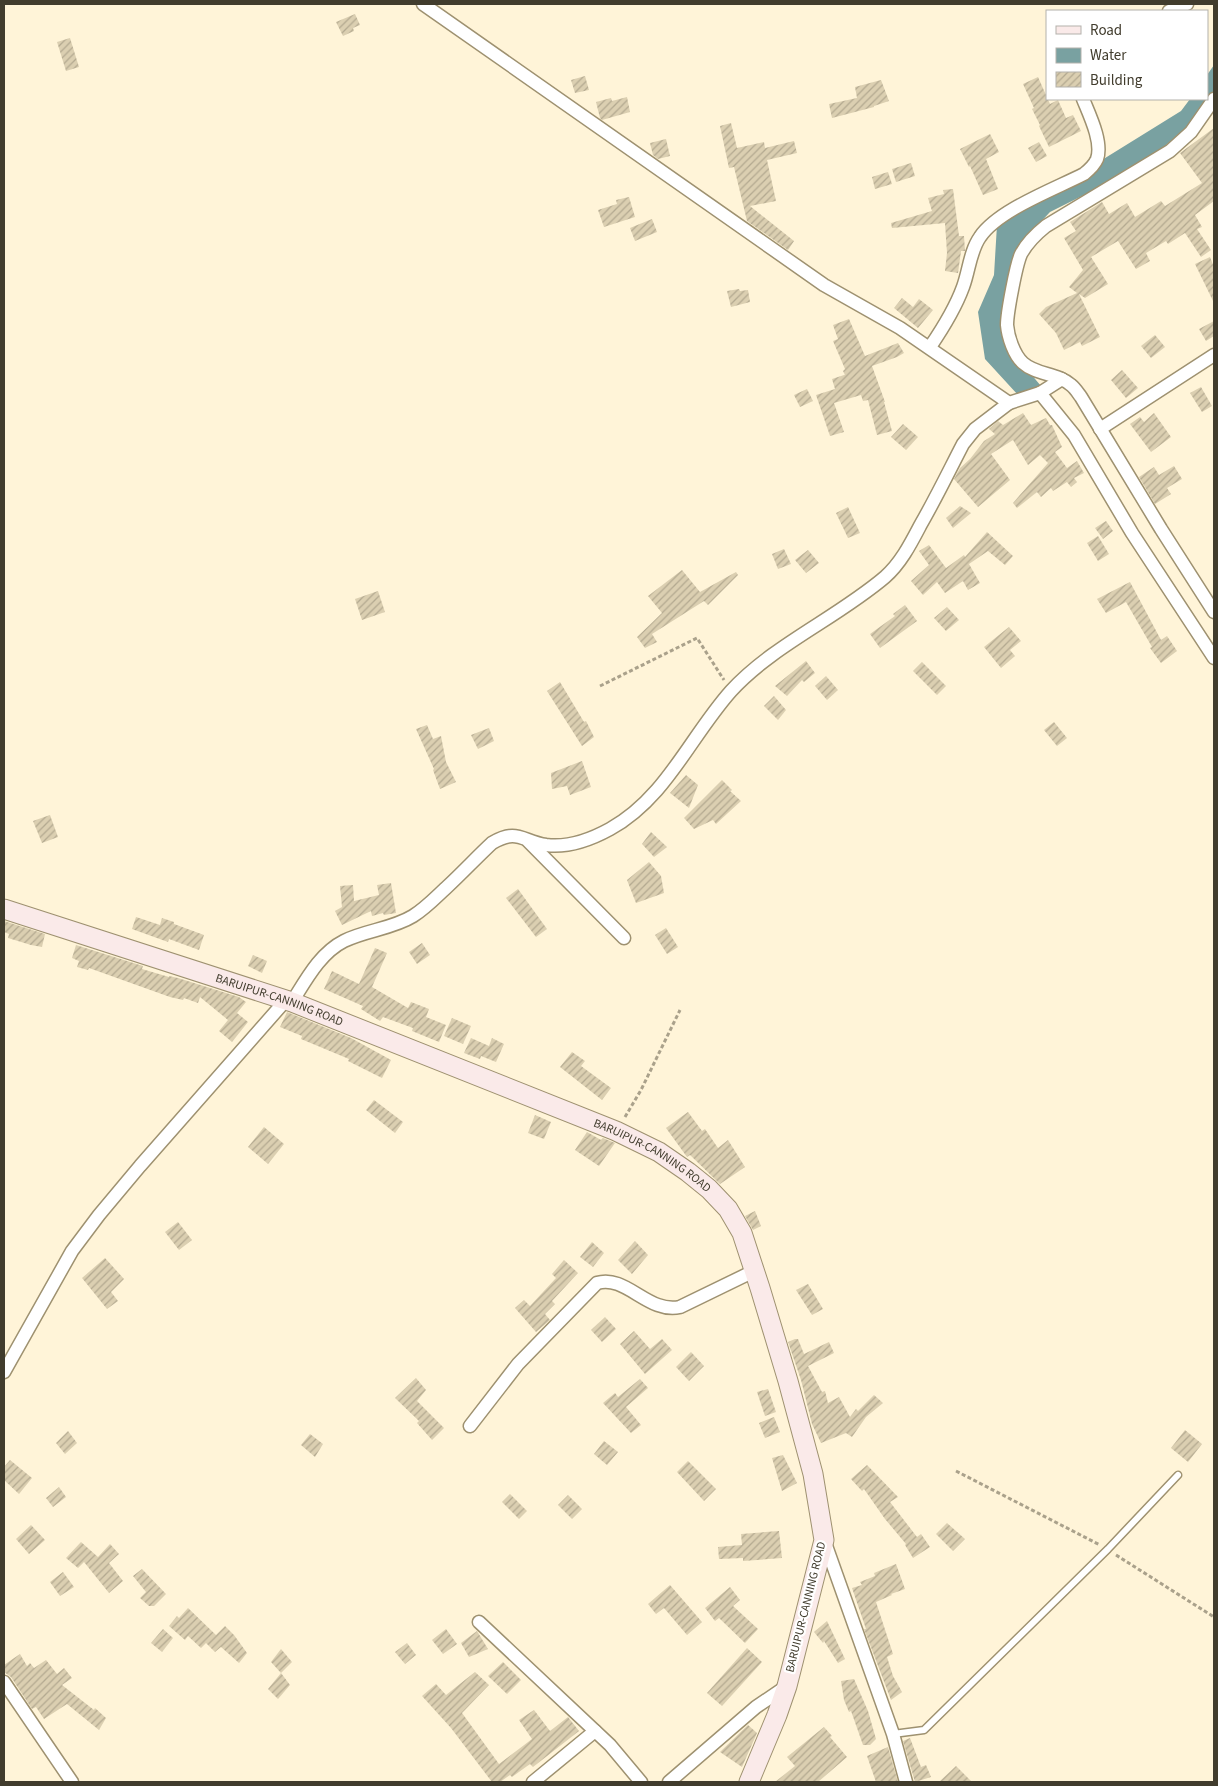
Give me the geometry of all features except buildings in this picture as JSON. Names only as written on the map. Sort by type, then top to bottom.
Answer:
[{"type":"main road","name":"BARUIPUR-CANNING ROAD","points":[[4,909],[289,1001],[616,1131],[659,1152],[688,1172],[709,1189],[728,1209],[742,1233],[788,1381],[813,1474],[824,1540],[787,1686],[749,1782]]},
{"type":"street","points":[[423,4],[824,285],[930,347],[1009,403]]},
{"type":"street","points":[[1172,10],[1187,4]]},
{"type":"street","points":[[1214,99],[1192,132],[1170,151],[1046,226],[1036,235],[1022,252],[1017,263],[1007,325],[1016,356],[1023,364],[1062,379],[1071,385],[1081,397],[1214,612]]},
{"type":"street","points":[[930,347],[954,312],[980,237],[994,222],[1015,209],[1084,174],[1092,167],[1098,152],[1094,125],[1083,100]]},
{"type":"street","points":[[1100,429],[1214,355]]},
{"type":"street","points":[[4,1372],[72,1251],[99,1215],[140,1166],[289,1001],[332,949],[345,941],[394,925],[414,915],[430,903],[492,843],[502,838],[507,836],[524,837],[545,845],[564,846],[586,841],[634,814],[667,779],[707,722],[731,692],[754,668],[851,603],[886,576],[908,548],[963,444],[975,429],[1009,403],[1040,393],[1062,379]]},
{"type":"street","points":[[1040,393],[1074,435],[1132,533],[1214,658]]},
{"type":"street","points":[[524,837],[624,938]]},
{"type":"street","points":[[470,1426],[518,1364],[597,1284],[609,1281],[656,1305],[672,1309],[680,1307],[754,1271]]},
{"type":"street","points":[[824,1540],[893,1734],[906,1782]]},
{"type":"street","points":[[479,1622],[610,1745],[641,1782]]},
{"type":"street","points":[[4,1682],[72,1782]]},
{"type":"street","points":[[669,1782],[756,1707],[787,1686]]},
{"type":"street","points":[[533,1782],[595,1731]]},
{"type":"lane","points":[[893,1734],[924,1730],[1108,1549],[1178,1476]]},
{"type":"path","points":[[600,686],[697,638],[731,692]]},
{"type":"path","points":[[616,1131],[642,1090],[680,1010]]},
{"type":"path","points":[[956,1471],[1108,1549],[1214,1617]]},
{"type":"water","points":[[1214,65],[1214,95],[1204,112],[1142,166],[1050,212],[1022,242],[1009,348],[1046,392],[1018,395],[985,359],[978,312],[994,275],[997,225],[1181,111],[1189,100],[1208,100],[1208,74]]}]
